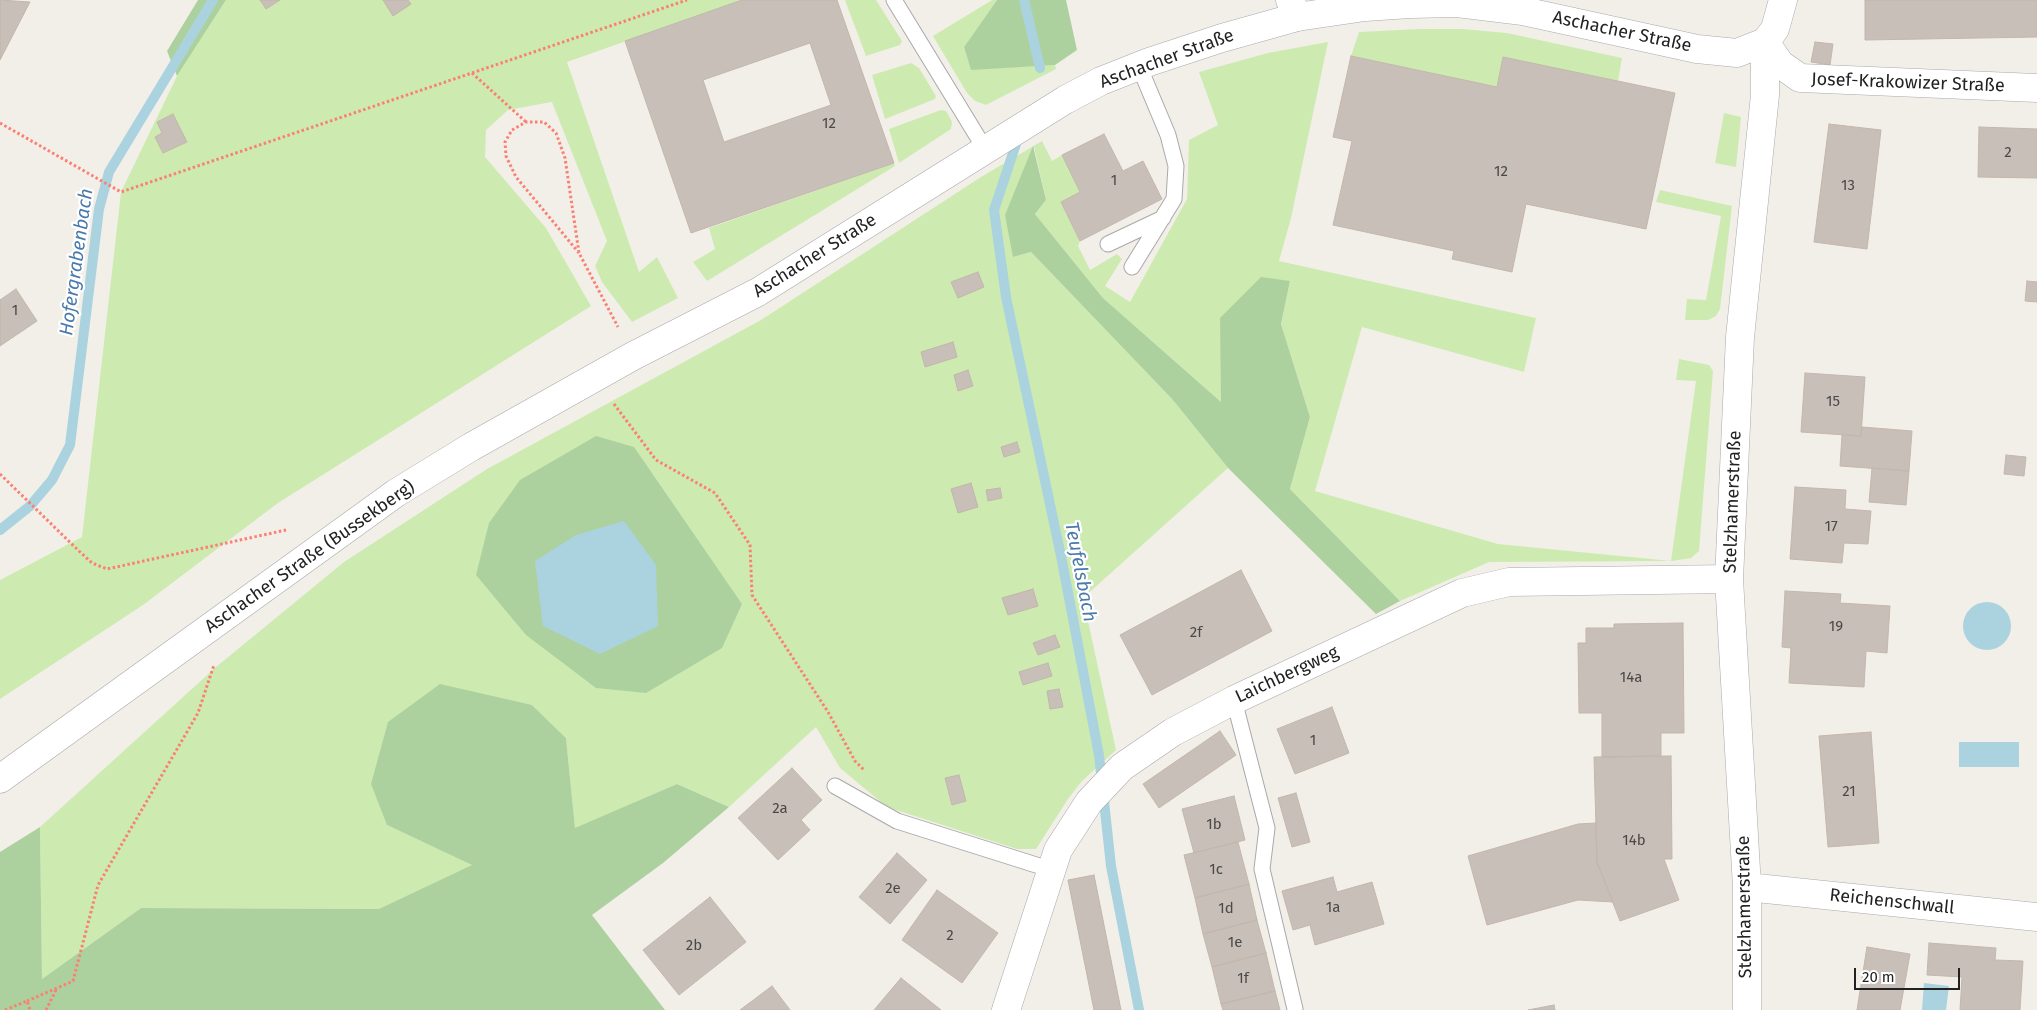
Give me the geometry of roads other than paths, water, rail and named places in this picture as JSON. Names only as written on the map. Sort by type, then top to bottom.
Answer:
[{"type":"street","name":"Stelzhamerstraße","points":[[1747,1010],[1747,887],[1729,579],[1740,337],[1765,95],[1765,42],[1775,29],[1783,0]]},
{"type":"street","name":"Aschacher Straße","points":[[633,356],[758,292],[985,149],[1065,100],[1101,81],[1222,38],[1294,9],[1457,2],[1523,11],[1697,49],[1736,53],[1765,42]]},
{"type":"street","name":"Josef-Krakowizer Straße","points":[[1765,42],[1780,64],[1800,78],[2037,88]]},
{"type":"street","name":"Aschacher Straße (Bussekberg)","points":[[0,780],[396,493],[471,447],[633,356]]},
{"type":"street","name":"Laichbergweg","points":[[1006,1010],[1058,850],[1089,802],[1122,767],[1173,732],[1234,700],[1462,593],[1509,582],[1729,579]]},
{"type":"street","name":"Reichenschwall","points":[[1747,887],[2037,917]]},
{"type":"lane","points":[[894,0],[985,149]]},
{"type":"lane","points":[[1132,267],[1174,199],[1176,166],[1168,135],[1139,66]]},
{"type":"lane","points":[[1108,244],[1163,218]]},
{"type":"lane","points":[[1234,700],[1267,828],[1262,869],[1296,1008]]},
{"type":"lane","points":[[836,786],[897,821],[1052,870]]},
{"type":"water","points":[[624,521],[656,565],[658,626],[600,654],[543,626],[535,561],[576,535]]},
{"type":"water","points":[[1982,602],[1992,602],[2001,606],[2007,612],[2010,617],[2010,635],[2001,646],[1992,650],[1982,650],[1973,646],[1967,640],[1963,631],[1963,621],[1967,612],[1973,606]]},
{"type":"water","points":[[1959,742],[2019,742],[2019,767],[1959,767]]},
{"type":"water","points":[[1924,983],[1949,986],[1946,1010],[1922,1010]]},
{"type":"waterway","name":"Hofergrabenbach","points":[[0,530],[30,506],[52,480],[70,445],[99,209],[109,172],[213,0]]},
{"type":"waterway","name":"Teufelsbach","points":[[1024,0],[1040,68]]},
{"type":"waterway","name":"Teufelsbach","points":[[1016,144],[994,210],[1006,297],[1061,556],[1099,755],[1111,866],[1139,1010]]}]
